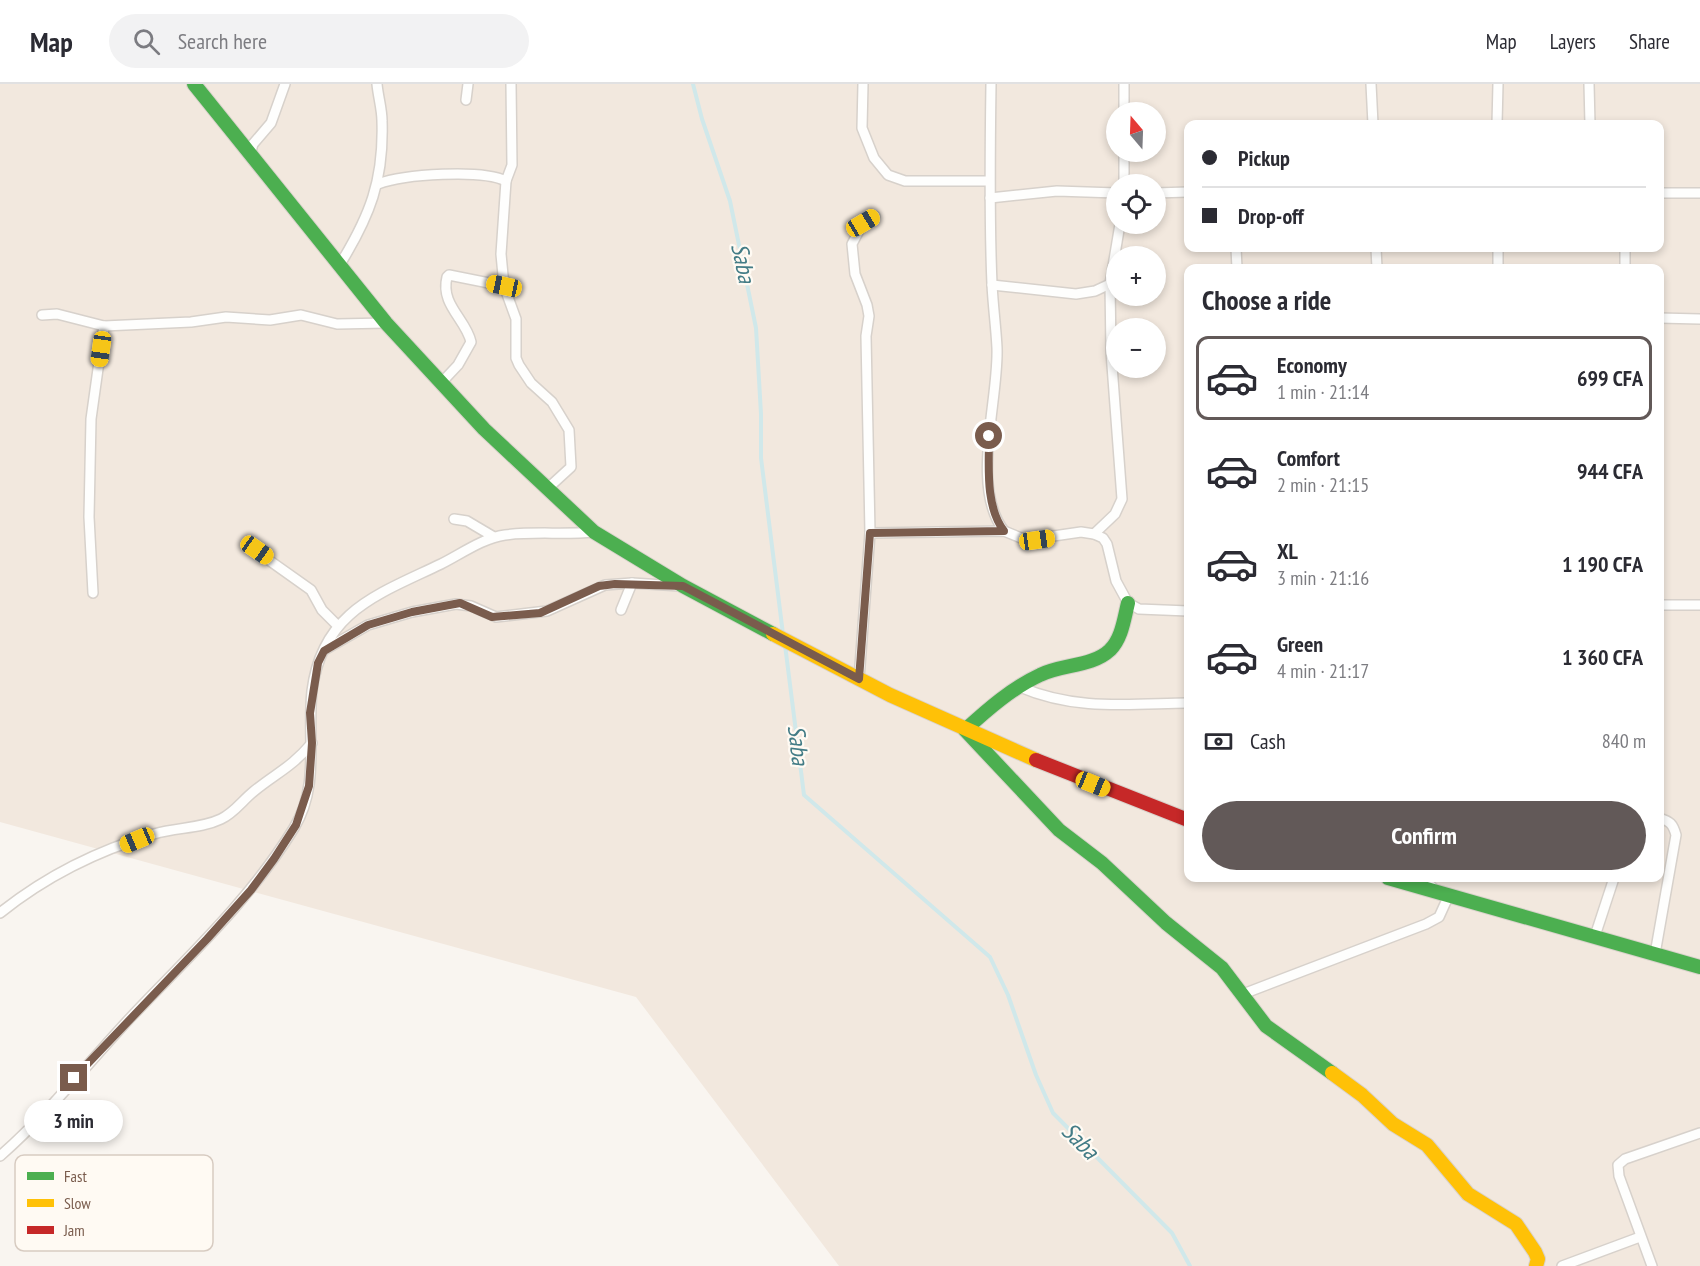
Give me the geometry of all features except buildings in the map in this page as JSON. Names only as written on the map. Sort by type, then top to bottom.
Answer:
[{"type":"street","points":[[194,84],[386,323],[484,429],[594,532],[683,586],[859,679],[965,730],[1119,795],[1184,819]]},
{"type":"street","points":[[250,155],[253,144],[271,123],[285,84]]},
{"type":"street","points":[[339,266],[370,212],[378,184],[382,121],[378,84]]},
{"type":"street","points":[[466,100],[468,84]]},
{"type":"street","points":[[511,84],[512,165],[506,181],[501,254],[504,286],[516,319],[519,365],[531,383],[552,402],[568,430],[571,467],[547,489]]},
{"type":"street","points":[[862,84],[862,128],[874,158],[888,175],[905,182],[989,182]]},
{"type":"street","points":[[991,84],[989,182],[992,285],[997,350],[989,436],[988,476],[994,510],[1004,531]]},
{"type":"street","points":[[1124,84],[1124,102]]},
{"type":"street","points":[[1371,84],[1373,120]]},
{"type":"street","points":[[1497,120],[1498,84]]},
{"type":"street","points":[[1589,84],[1590,120]]},
{"type":"street","points":[[378,184],[396,177],[459,174],[497,177],[506,181]]},
{"type":"street","points":[[990,198],[1057,190],[1106,192]]},
{"type":"street","points":[[1166,193],[1184,192]]},
{"type":"street","points":[[1664,193],[1700,193]]},
{"type":"street","points":[[859,679],[870,533],[866,336],[869,316],[855,274],[852,244],[863,223],[875,216]]},
{"type":"street","points":[[442,382],[458,365],[471,342],[449,302],[445,286],[447,277],[449,275],[504,286]]},
{"type":"street","points":[[992,285],[1076,294],[1095,291],[1106,286]]},
{"type":"street","points":[[1094,534],[1115,514],[1122,499],[1111,352],[1110,306]]},
{"type":"street","points":[[42,315],[57,314],[104,326],[191,322],[226,317],[270,320],[301,315],[337,324],[386,323]]},
{"type":"street","points":[[1664,318],[1700,319]]},
{"type":"street","points":[[93,593],[89,517],[91,419],[104,326]]},
{"type":"street","points":[[454,519],[467,521],[494,537]]},
{"type":"street","points":[[870,533],[1004,531],[1026,540],[1081,532],[1094,534],[1103,538],[1107,544],[1116,582],[1128,603],[1139,609],[1184,611]]},
{"type":"street","points":[[0,1156],[251,890],[280,850],[305,805],[309,786],[312,743],[310,713],[314,674],[338,626],[363,602],[382,590],[494,537],[594,532]]},
{"type":"street","points":[[249,546],[311,590],[322,610],[338,626]]},
{"type":"street","points":[[324,651],[368,625],[412,612],[460,603],[492,617],[540,613],[599,586],[632,583],[683,586]]},
{"type":"street","points":[[621,610],[632,583]]},
{"type":"street","points":[[965,730],[1000,699],[1050,670],[1088,662],[1107,653],[1120,637],[1128,603]]},
{"type":"street","points":[[1664,604],[1700,605]]},
{"type":"street","points":[[1020,687],[1046,698],[1096,706],[1184,703]]},
{"type":"street","points":[[965,730],[1059,830],[1102,863],[1166,923],[1222,968],[1266,1026],[1362,1095],[1393,1124],[1427,1145],[1468,1194],[1516,1224],[1535,1252],[1538,1259],[1536,1266]]},
{"type":"street","points":[[0,913],[64,870],[91,858],[153,834],[191,829],[222,819],[252,793],[292,765],[312,743]]},
{"type":"street","points":[[1655,954],[1676,835],[1674,826],[1664,819]]},
{"type":"street","points":[[1403,882],[1700,967]]},
{"type":"street","points":[[1428,882],[1443,893]]},
{"type":"street","points":[[1595,936],[1613,882]]},
{"type":"street","points":[[1243,994],[1426,924],[1438,917],[1443,893]]},
{"type":"street","points":[[1652,1266],[1619,1176],[1618,1165],[1624,1159],[1700,1133]]},
{"type":"street","points":[[1562,1266],[1640,1238]]},
{"type":"shaded area","points":[[0,84],[1700,84],[1700,1266],[839,1266],[636,997],[0,822]]},
{"type":"waterway","name":"Saba","points":[[693,84],[702,119],[730,201],[756,328],[761,458],[783,634]]},
{"type":"waterway","name":"Saba","points":[[785,645],[804,795],[990,957],[1008,995],[1036,1075],[1053,1113],[1172,1233],[1190,1266]]},
{"type":"traffic: fast","points":[[194,84],[386,323],[484,429],[594,532],[683,586],[773,634]]},
{"type":"traffic: fast","points":[[1128,603],[1120,634],[1114,645],[1103,656],[1049,671],[1030,680],[982,714],[965,730],[1059,830],[1102,863],[1166,923],[1222,968],[1266,1026],[1332,1073]]},
{"type":"traffic: fast","points":[[1402,882],[1700,967]]},
{"type":"traffic: slow","points":[[773,634],[890,695],[1036,760]]},
{"type":"traffic: slow","points":[[1332,1073],[1362,1095],[1393,1124],[1427,1145],[1468,1194],[1516,1224],[1535,1252],[1538,1259],[1536,1266]]},
{"type":"traffic: jam","points":[[1036,760],[1184,818]]},
{"type":"route","points":[[74,1078],[251,890],[296,825],[305,805],[309,786],[312,743],[310,713],[314,674],[324,651],[368,625],[412,612],[460,603],[492,617],[540,613],[599,586],[632,583],[683,586],[859,679],[870,533],[1004,531],[994,510],[988,476],[989,436]]}]
